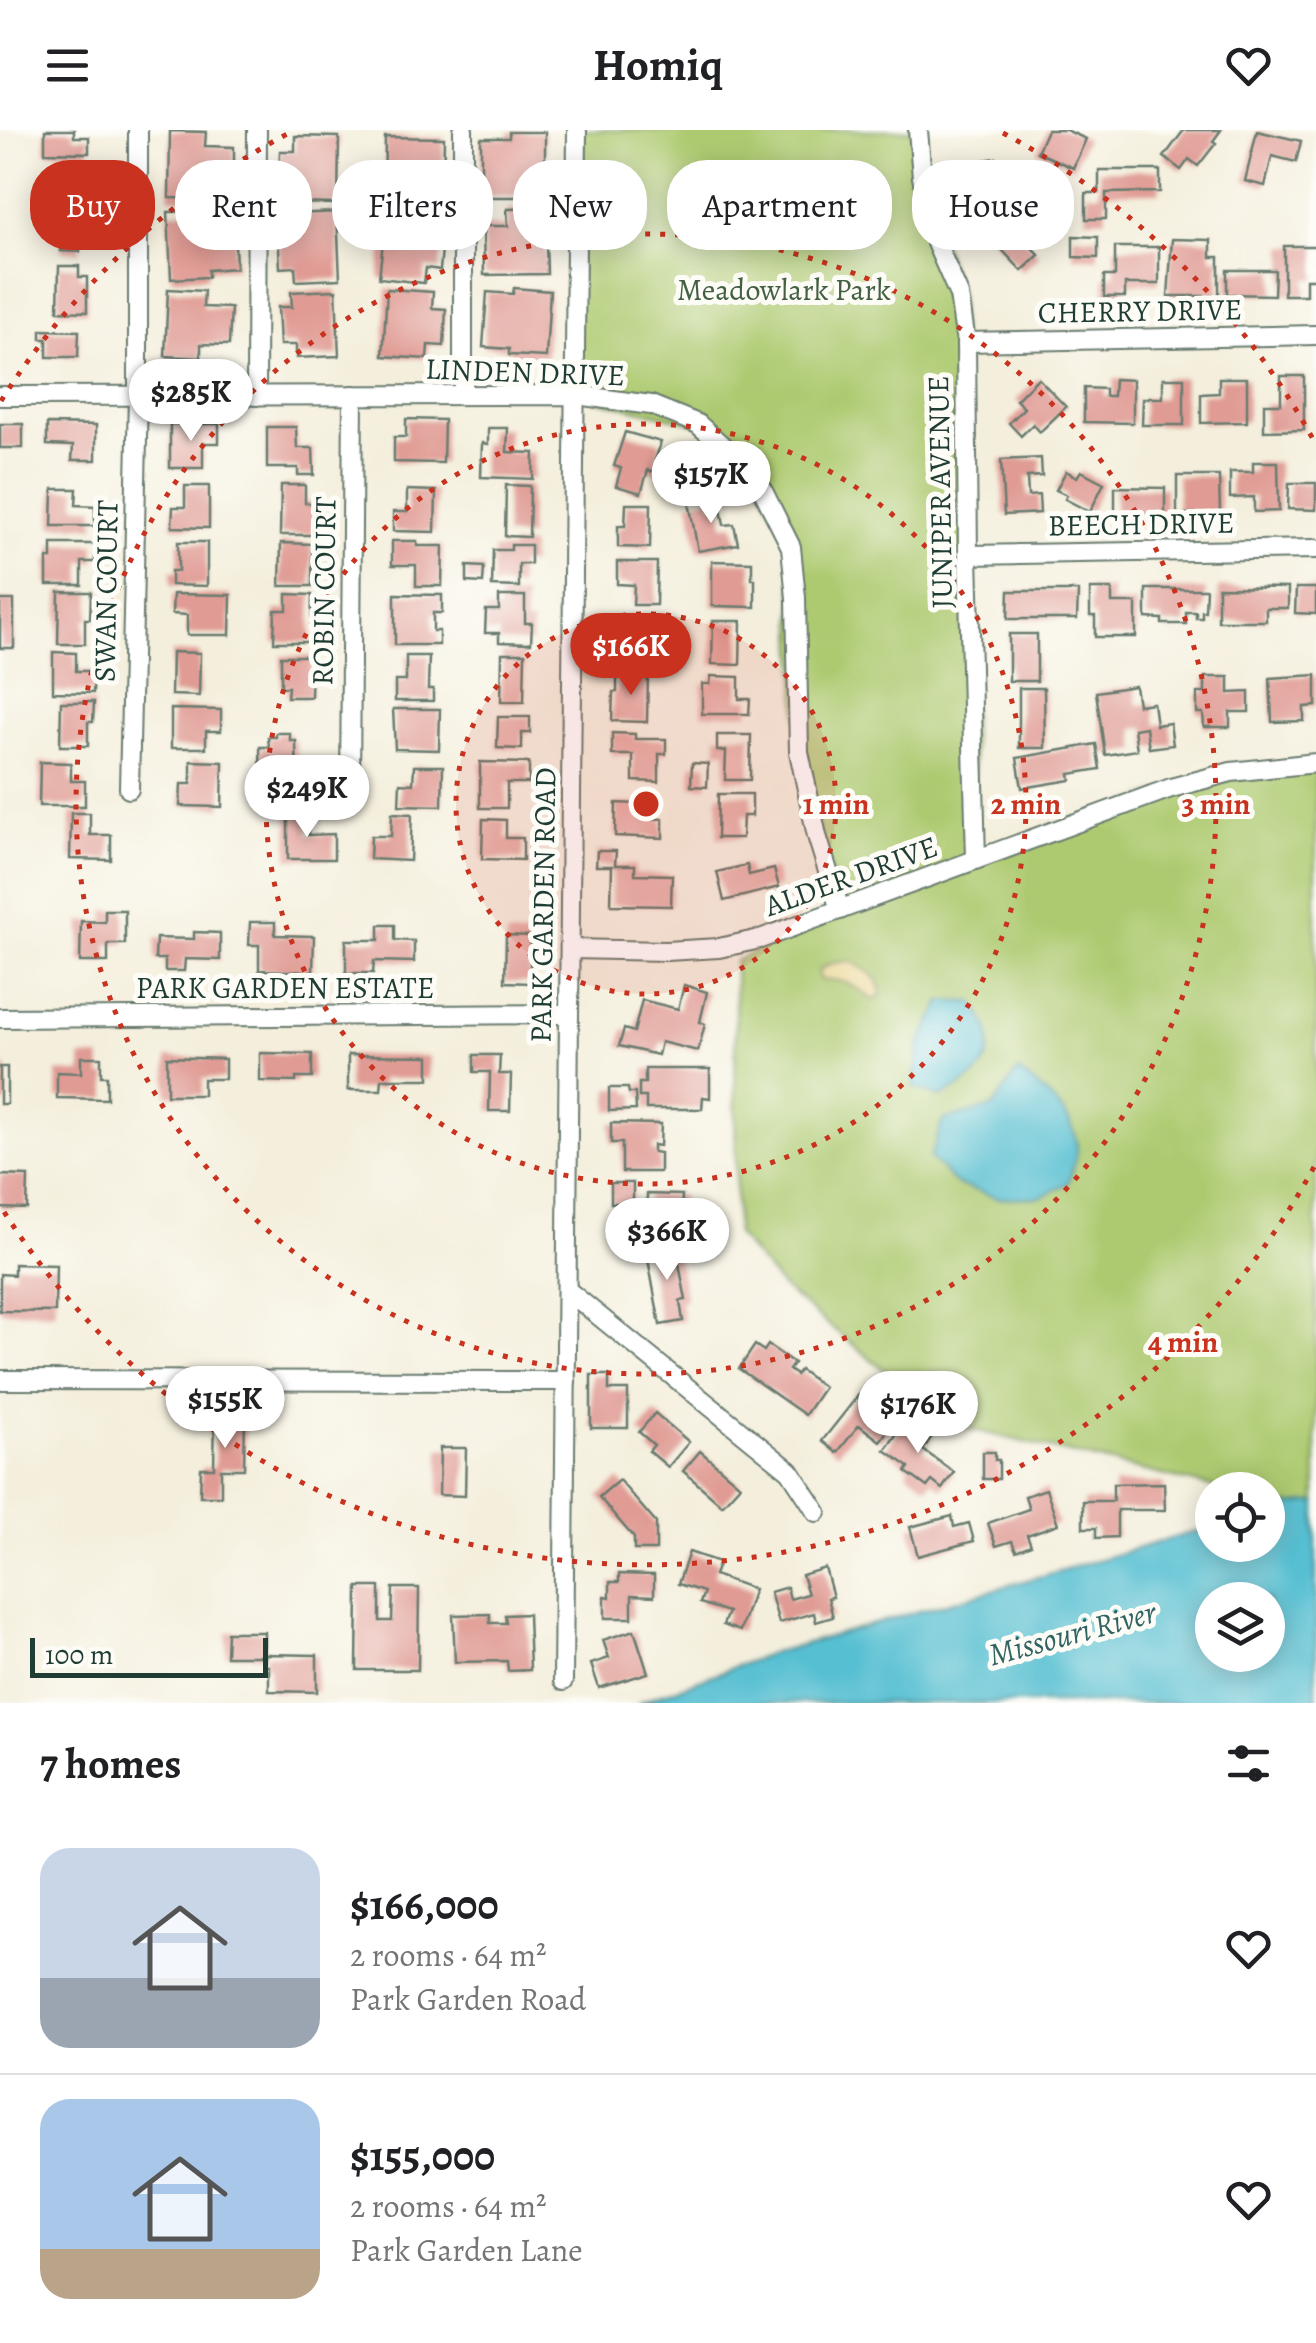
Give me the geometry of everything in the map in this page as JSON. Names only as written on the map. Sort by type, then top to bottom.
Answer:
[{"type":"street","name":"SWAN COURT","points":[[129,789],[138,395],[138,130]]},
{"type":"street","points":[[256,396],[257,130]]},
{"type":"street","points":[[463,130],[463,395]]},
{"type":"street","name":"PARK GARDEN ROAD","points":[[562,1680],[577,130]]},
{"type":"street","name":"JUNIPER AVENUE","points":[[918,130],[922,177],[936,243],[959,294],[966,342],[976,859]]},
{"type":"street","name":"CHERRY DRIVE","points":[[966,342],[1316,335]]},
{"type":"street","name":"ROBIN COURT","points":[[350,787],[354,395]]},
{"type":"street","name":"LINDEN DRIVE","points":[[0,396],[576,395],[651,406],[698,424],[755,475],[791,546],[799,752],[817,836],[840,910]]},
{"type":"street","name":"BEECH DRIVE","points":[[968,555],[1316,548]]},
{"type":"street","name":"ALDER DRIVE","points":[[570,948],[719,948],[760,939],[1171,788],[1231,772],[1316,763]]},
{"type":"street","name":"PARK GARDEN ESTATE","points":[[0,1018],[570,1014]]},
{"type":"street","points":[[567,1290],[790,1471],[817,1512]]},
{"type":"street","points":[[0,1380],[566,1382]]},
{"type":"green space","name":"Meadowlark Park","points":[[577,130],[918,130],[921,160],[912,160],[912,250],[945,250],[959,295],[976,859],[1171,788],[1316,763],[1316,1502],[1285,1504],[1285,1472],[1195,1472],[1195,1483],[953,1425],[784,1289],[736,1234],[735,961],[840,910],[799,752],[791,547],[755,475],[698,424],[576,395],[577,250],[647,250],[647,160],[577,160]]},
{"type":"sand","points":[[851,961],[876,979],[881,996],[873,1000],[844,982],[820,978],[819,971],[826,966]]},
{"type":"water","points":[[942,1001],[973,1002],[988,1027],[990,1044],[978,1073],[940,1097],[913,1087],[920,1044]]},
{"type":"water","points":[[1018,1071],[1058,1106],[1072,1127],[1077,1152],[1068,1183],[1041,1197],[998,1198],[956,1184],[930,1158],[943,1120],[993,1107]]},
{"type":"water","name":"Missouri River","points":[[1316,1502],[1316,1703],[638,1703],[769,1654],[1195,1532],[1195,1562],[1285,1562],[1285,1506]]},
{"type":"building","points":[[45,130],[74,130],[74,137],[89,137],[89,153],[45,152]]},
{"type":"building","points":[[1047,130],[1066,130],[1086,139],[1074,166],[1074,160],[1055,160],[1037,152]]},
{"type":"building","points":[[1184,130],[1221,130],[1198,166],[1189,159],[1181,170],[1164,157]]},
{"type":"building","points":[[170,131],[206,132],[205,146],[234,147],[234,160],[175,160],[175,198],[169,198]]},
{"type":"building","points":[[1257,131],[1301,141],[1296,162],[1272,156],[1265,186],[1245,181]]},
{"type":"building","points":[[509,132],[545,132],[545,160],[513,160],[513,197],[493,197],[493,160],[481,160],[481,138],[509,138]]},
{"type":"building","points":[[295,136],[339,137],[339,160],[332,160],[332,204],[312,203],[312,160],[280,160],[280,151],[295,151]]},
{"type":"building","points":[[385,137],[444,138],[444,160],[385,160]]},
{"type":"building","points":[[1099,170],[1160,170],[1160,192],[1106,193],[1106,219],[1086,219],[1086,193],[1099,193]]},
{"type":"building","points":[[507,209],[513,209],[513,250],[546,250],[547,274],[484,275],[483,250],[493,250],[493,226],[508,226]]},
{"type":"building","points":[[168,212],[175,212],[175,250],[235,250],[236,268],[208,270],[208,277],[171,279]]},
{"type":"building","points":[[332,212],[332,250],[339,250],[340,279],[296,281],[295,267],[280,268],[279,250],[312,250],[312,213]]},
{"type":"building","points":[[1074,236],[1098,237],[1098,258],[1073,257]]},
{"type":"building","points":[[1172,239],[1211,240],[1211,257],[1219,257],[1219,296],[1168,296]]},
{"type":"building","points":[[1284,246],[1316,246],[1316,279],[1306,279],[1306,295],[1284,295]]},
{"type":"building","points":[[1115,247],[1159,247],[1159,284],[1125,284],[1125,297],[1104,297],[1104,276],[1115,276]]},
{"type":"building","points":[[382,250],[442,250],[440,270],[426,268],[424,283],[379,278]]},
{"type":"building","points":[[1002,250],[1034,250],[1039,255],[1022,271]]},
{"type":"building","points":[[59,266],[79,266],[79,277],[87,277],[87,312],[58,311]]},
{"type":"building","points":[[1227,270],[1275,270],[1274,295],[1227,294]]},
{"type":"building","points":[[514,288],[550,291],[546,357],[509,355],[509,349],[483,347],[487,292],[513,294]]},
{"type":"building","points":[[168,289],[204,291],[203,307],[231,308],[229,345],[201,344],[201,358],[165,356]]},
{"type":"building","points":[[387,289],[433,292],[432,308],[446,309],[444,346],[428,345],[427,359],[383,356]]},
{"type":"building","points":[[336,290],[339,356],[296,358],[296,345],[280,345],[278,307],[292,307],[291,292]]},
{"type":"building","points":[[41,330],[79,331],[78,357],[47,357],[47,339],[41,339]]},
{"type":"building","points":[[1281,376],[1304,376],[1304,430],[1264,431],[1264,404],[1281,404]]},
{"type":"building","points":[[1038,378],[1066,407],[1040,432],[1033,424],[1021,436],[1009,423],[1024,408],[1016,400]]},
{"type":"building","points":[[1163,378],[1184,378],[1184,425],[1142,425],[1143,398],[1163,398]]},
{"type":"building","points":[[1219,378],[1247,378],[1247,422],[1201,423],[1201,394],[1219,393]]},
{"type":"building","points":[[1114,379],[1133,380],[1133,423],[1084,422],[1084,388],[1105,389],[1105,396],[1113,396]]},
{"type":"building","points":[[406,419],[444,420],[443,463],[394,462],[394,437],[406,437]]},
{"type":"building","points":[[0,424],[23,424],[23,448],[0,448]]},
{"type":"building","points":[[47,424],[96,425],[96,460],[72,460],[73,446],[47,445]]},
{"type":"building","points":[[170,424],[219,424],[219,443],[203,443],[203,468],[170,468]]},
{"type":"building","points":[[267,427],[296,427],[297,448],[313,448],[314,475],[298,475],[298,468],[267,468]]},
{"type":"building","points":[[488,428],[508,428],[507,452],[534,453],[533,479],[481,477],[482,443],[488,444]]},
{"type":"building","points":[[625,432],[661,442],[655,461],[664,464],[661,474],[648,470],[641,493],[616,486],[621,468],[614,466]]},
{"type":"building","points":[[1041,458],[1042,476],[1027,477],[1028,496],[1039,495],[1040,513],[1004,515],[1001,460]]},
{"type":"building","points":[[1253,462],[1278,462],[1279,511],[1254,512],[1254,497],[1230,498],[1230,472],[1253,472]]},
{"type":"building","points":[[1066,471],[1077,477],[1081,471],[1104,483],[1090,512],[1056,490]]},
{"type":"building","points":[[1177,476],[1219,476],[1220,514],[1177,514]]},
{"type":"building","points":[[1289,483],[1316,483],[1316,510],[1288,509]]},
{"type":"building","points":[[281,485],[305,485],[305,503],[314,503],[313,535],[280,535]]},
{"type":"building","points":[[506,485],[530,486],[529,537],[505,536]]},
{"type":"building","points":[[185,486],[209,486],[209,528],[172,527],[173,507],[185,507]]},
{"type":"building","points":[[1115,487],[1165,488],[1165,514],[1115,513]]},
{"type":"building","points":[[53,489],[77,489],[76,505],[95,506],[95,526],[52,526]]},
{"type":"building","points":[[407,490],[436,491],[435,532],[393,531],[393,512],[407,512]]},
{"type":"building","points":[[711,498],[712,505],[720,503],[724,525],[734,524],[738,544],[698,551],[689,502]]},
{"type":"building","points":[[626,504],[651,504],[650,548],[618,547],[618,526],[625,526]]},
{"type":"building","points":[[392,541],[443,546],[442,586],[416,586],[416,565],[392,565]]},
{"type":"building","points":[[178,542],[207,542],[207,586],[171,585],[171,571],[178,571]]},
{"type":"building","points":[[281,543],[312,544],[312,586],[280,586]]},
{"type":"building","points":[[52,544],[95,544],[95,562],[82,562],[82,585],[47,585],[47,559],[52,559]]},
{"type":"building","points":[[511,545],[531,545],[531,564],[519,564],[519,587],[492,586],[493,550],[511,550]]},
{"type":"building","points":[[712,561],[752,562],[755,607],[712,606]]},
{"type":"building","points":[[617,562],[657,562],[656,605],[633,605],[634,585],[617,584]]},
{"type":"building","points":[[467,566],[484,567],[483,583],[467,582]]},
{"type":"building","points":[[1218,587],[1288,588],[1288,608],[1266,608],[1266,621],[1218,621]]},
{"type":"building","points":[[1296,588],[1316,588],[1316,614],[1295,613]]},
{"type":"building","points":[[1090,589],[1112,589],[1112,603],[1136,603],[1136,637],[1095,637]]},
{"type":"building","points":[[1146,589],[1206,589],[1202,618],[1196,618],[1196,612],[1186,612],[1186,624],[1162,624],[1162,619],[1146,618]]},
{"type":"building","points":[[1009,591],[1078,591],[1077,619],[1008,619]]},
{"type":"building","points":[[59,592],[91,592],[85,644],[58,644]]},
{"type":"building","points":[[173,594],[231,595],[230,635],[187,635],[187,615],[172,614]]},
{"type":"building","points":[[287,594],[312,595],[311,642],[274,642],[275,610],[287,610]]},
{"type":"building","points":[[395,594],[442,595],[442,613],[433,613],[433,631],[439,631],[439,645],[395,645]]},
{"type":"building","points":[[499,596],[525,596],[525,623],[532,623],[531,643],[499,642],[499,633],[485,633],[486,610],[499,610]]},
{"type":"building","points":[[0,600],[14,600],[14,648],[0,648]]},
{"type":"building","points":[[615,618],[643,618],[643,664],[614,664]]},
{"type":"building","points":[[713,621],[741,621],[740,665],[712,664]]},
{"type":"building","points":[[1009,634],[1037,634],[1037,681],[1009,681]]},
{"type":"building","points":[[53,652],[76,653],[76,671],[94,671],[93,693],[53,692]]},
{"type":"building","points":[[172,652],[200,653],[199,696],[171,695]]},
{"type":"building","points":[[502,653],[525,653],[524,702],[501,702]]},
{"type":"building","points":[[281,656],[312,656],[311,697],[287,697],[288,687],[281,687]]},
{"type":"building","points":[[406,656],[429,656],[428,689],[433,689],[433,701],[395,701],[395,681],[406,681]]},
{"type":"building","points":[[617,672],[648,673],[647,722],[612,721]]},
{"type":"building","points":[[1316,675],[1316,706],[1304,707],[1304,721],[1272,722],[1270,678]]},
{"type":"building","points":[[711,676],[739,677],[739,699],[750,699],[749,714],[702,714],[702,684],[710,684]]},
{"type":"building","points":[[1205,677],[1229,677],[1229,693],[1249,692],[1249,712],[1230,712],[1230,727],[1204,727],[1203,713],[1197,713],[1197,693],[1205,693]]},
{"type":"building","points":[[1135,686],[1138,705],[1153,703],[1156,725],[1170,723],[1173,745],[1149,748],[1146,727],[1134,729],[1137,750],[1105,755],[1096,692]]},
{"type":"building","points":[[1019,688],[1044,688],[1045,748],[1019,748]]},
{"type":"building","points":[[61,702],[94,702],[93,722],[88,722],[88,746],[60,746]]},
{"type":"building","points":[[171,709],[221,710],[221,731],[206,731],[206,748],[171,748]]},
{"type":"building","points":[[393,709],[440,709],[439,750],[395,749]]},
{"type":"building","points":[[498,717],[530,717],[530,733],[522,733],[522,749],[497,748]]},
{"type":"building","points":[[276,733],[290,733],[290,741],[296,741],[297,796],[272,797],[272,789],[261,790],[260,747],[269,747],[268,737],[276,737]]},
{"type":"building","points":[[612,733],[635,734],[635,739],[666,739],[666,754],[659,754],[659,782],[633,781],[633,755],[612,755]]},
{"type":"building","points":[[717,735],[751,735],[750,780],[725,780],[726,751],[717,751]]},
{"type":"building","points":[[1096,744],[1100,769],[1070,774],[1071,780],[1022,788],[1017,758]]},
{"type":"building","points":[[191,761],[223,762],[222,807],[180,806],[181,784],[191,784]]},
{"type":"building","points":[[40,762],[71,763],[71,781],[85,781],[85,806],[39,806]]},
{"type":"building","points":[[480,762],[529,763],[529,783],[507,783],[507,808],[480,808]]},
{"type":"building","points":[[692,763],[708,764],[707,787],[691,786]]},
{"type":"building","points":[[414,766],[443,766],[442,806],[399,805],[400,783],[413,784]]},
{"type":"building","points":[[718,794],[752,794],[752,816],[743,816],[742,838],[717,838]]},
{"type":"building","points":[[616,803],[639,804],[638,818],[663,819],[663,838],[615,836]]},
{"type":"building","points":[[71,813],[90,813],[90,835],[111,835],[111,860],[70,859]]},
{"type":"building","points":[[288,813],[308,813],[308,835],[334,834],[334,859],[288,859]]},
{"type":"building","points":[[392,813],[412,814],[410,861],[370,859],[371,836],[391,836]]},
{"type":"building","points":[[483,819],[506,820],[506,838],[523,838],[523,860],[482,859]]},
{"type":"building","points":[[597,851],[616,851],[615,865],[635,865],[635,874],[672,875],[671,906],[611,905],[612,866],[596,866]]},
{"type":"building","points":[[747,865],[749,875],[774,869],[779,887],[724,901],[717,872]]},
{"type":"building","points":[[105,910],[125,910],[125,944],[108,944],[108,962],[80,962],[81,921],[105,922]]},
{"type":"building","points":[[250,922],[275,922],[275,935],[314,936],[313,972],[259,970],[259,945],[249,945]]},
{"type":"building","points":[[379,925],[395,925],[395,940],[414,941],[414,962],[374,961],[373,973],[346,973],[346,940],[379,940]]},
{"type":"building","points":[[194,932],[220,933],[220,960],[185,959],[184,971],[165,971],[165,959],[155,959],[156,938],[194,939]]},
{"type":"building","points":[[506,935],[530,936],[530,983],[505,982]]},
{"type":"building","points":[[684,985],[707,992],[698,1051],[661,1042],[658,1055],[619,1046],[624,1029],[634,1032],[642,1000],[678,1009]]},
{"type":"building","points":[[260,1053],[312,1054],[312,1078],[296,1078],[296,1082],[260,1081]]},
{"type":"building","points":[[348,1055],[429,1056],[429,1079],[382,1079],[381,1090],[348,1090]]},
{"type":"building","points":[[474,1055],[500,1055],[499,1074],[511,1074],[510,1111],[489,1111],[490,1072],[474,1072]]},
{"type":"building","points":[[81,1057],[101,1057],[101,1076],[107,1076],[107,1099],[57,1098],[57,1072],[81,1073]]},
{"type":"building","points":[[167,1057],[225,1059],[225,1079],[203,1079],[203,1095],[167,1095]]},
{"type":"building","points":[[0,1067],[7,1067],[7,1104],[0,1104]]},
{"type":"building","points":[[645,1069],[710,1069],[710,1098],[703,1097],[702,1109],[646,1109],[646,1097],[639,1097]]},
{"type":"building","points":[[609,1088],[628,1088],[629,1093],[635,1093],[636,1110],[609,1111]]},
{"type":"building","points":[[611,1123],[661,1124],[660,1146],[653,1145],[653,1152],[660,1153],[660,1172],[622,1172],[622,1143],[611,1143]]},
{"type":"building","points":[[0,1175],[28,1176],[27,1209],[0,1208]]},
{"type":"building","points":[[611,1183],[633,1183],[633,1203],[611,1203]]},
{"type":"building","points":[[647,1194],[682,1195],[681,1227],[646,1227]]},
{"type":"building","points":[[675,1243],[686,1300],[680,1301],[683,1321],[660,1325],[646,1248]]},
{"type":"building","points":[[14,1264],[56,1265],[55,1312],[0,1311],[0,1274],[14,1275]]},
{"type":"building","points":[[755,1345],[764,1351],[768,1345],[794,1363],[789,1370],[796,1375],[800,1370],[824,1387],[805,1415],[739,1369]]},
{"type":"building","points":[[591,1375],[609,1375],[609,1390],[628,1390],[628,1428],[591,1428]]},
{"type":"building","points":[[868,1383],[885,1397],[878,1406],[896,1420],[880,1441],[859,1425],[837,1453],[822,1441]]},
{"type":"building","points":[[215,1412],[245,1412],[244,1469],[221,1469],[221,1496],[200,1496],[201,1468],[214,1468]]},
{"type":"building","points":[[655,1413],[689,1442],[668,1467],[649,1451],[654,1445],[639,1432]]},
{"type":"building","points":[[908,1419],[932,1436],[923,1450],[954,1472],[942,1489],[932,1481],[927,1487],[906,1472],[909,1467],[885,1450]]},
{"type":"building","points":[[440,1448],[466,1448],[465,1496],[439,1495]]},
{"type":"building","points":[[700,1451],[740,1485],[722,1505],[683,1471]]},
{"type":"building","points":[[983,1452],[995,1452],[999,1479],[983,1479]]},
{"type":"building","points":[[619,1480],[656,1523],[656,1550],[634,1550],[634,1538],[599,1497]]},
{"type":"building","points":[[1164,1483],[1165,1510],[1117,1510],[1117,1537],[1096,1538],[1096,1528],[1083,1528],[1083,1501],[1113,1501],[1113,1484]]},
{"type":"building","points":[[1046,1489],[1058,1524],[1027,1535],[1031,1545],[1016,1551],[1012,1541],[996,1546],[988,1523],[1029,1509],[1025,1496]]},
{"type":"building","points":[[952,1516],[954,1527],[969,1523],[974,1541],[918,1556],[910,1527]]},
{"type":"building","points":[[689,1552],[719,1562],[714,1575],[754,1589],[740,1631],[723,1625],[728,1612],[700,1603],[704,1592],[678,1584]]},
{"type":"building","points":[[825,1568],[833,1597],[828,1598],[833,1617],[816,1622],[814,1613],[779,1623],[770,1592],[787,1587],[790,1599],[808,1594],[802,1575]]},
{"type":"building","points":[[619,1574],[654,1575],[654,1596],[632,1595],[632,1618],[605,1618],[605,1596],[610,1597],[610,1582],[619,1582]]},
{"type":"building","points":[[358,1587],[380,1587],[380,1621],[392,1621],[393,1588],[419,1588],[418,1670],[357,1670]]},
{"type":"building","points":[[490,1614],[490,1623],[506,1623],[505,1615],[528,1614],[530,1670],[508,1671],[507,1661],[455,1662],[453,1615]]},
{"type":"building","points":[[634,1630],[648,1673],[599,1688],[591,1664],[609,1658],[603,1640]]},
{"type":"building","points":[[227,1632],[264,1632],[264,1656],[226,1656]]},
{"type":"building","points":[[265,1654],[317,1655],[317,1692],[269,1691]]}]
